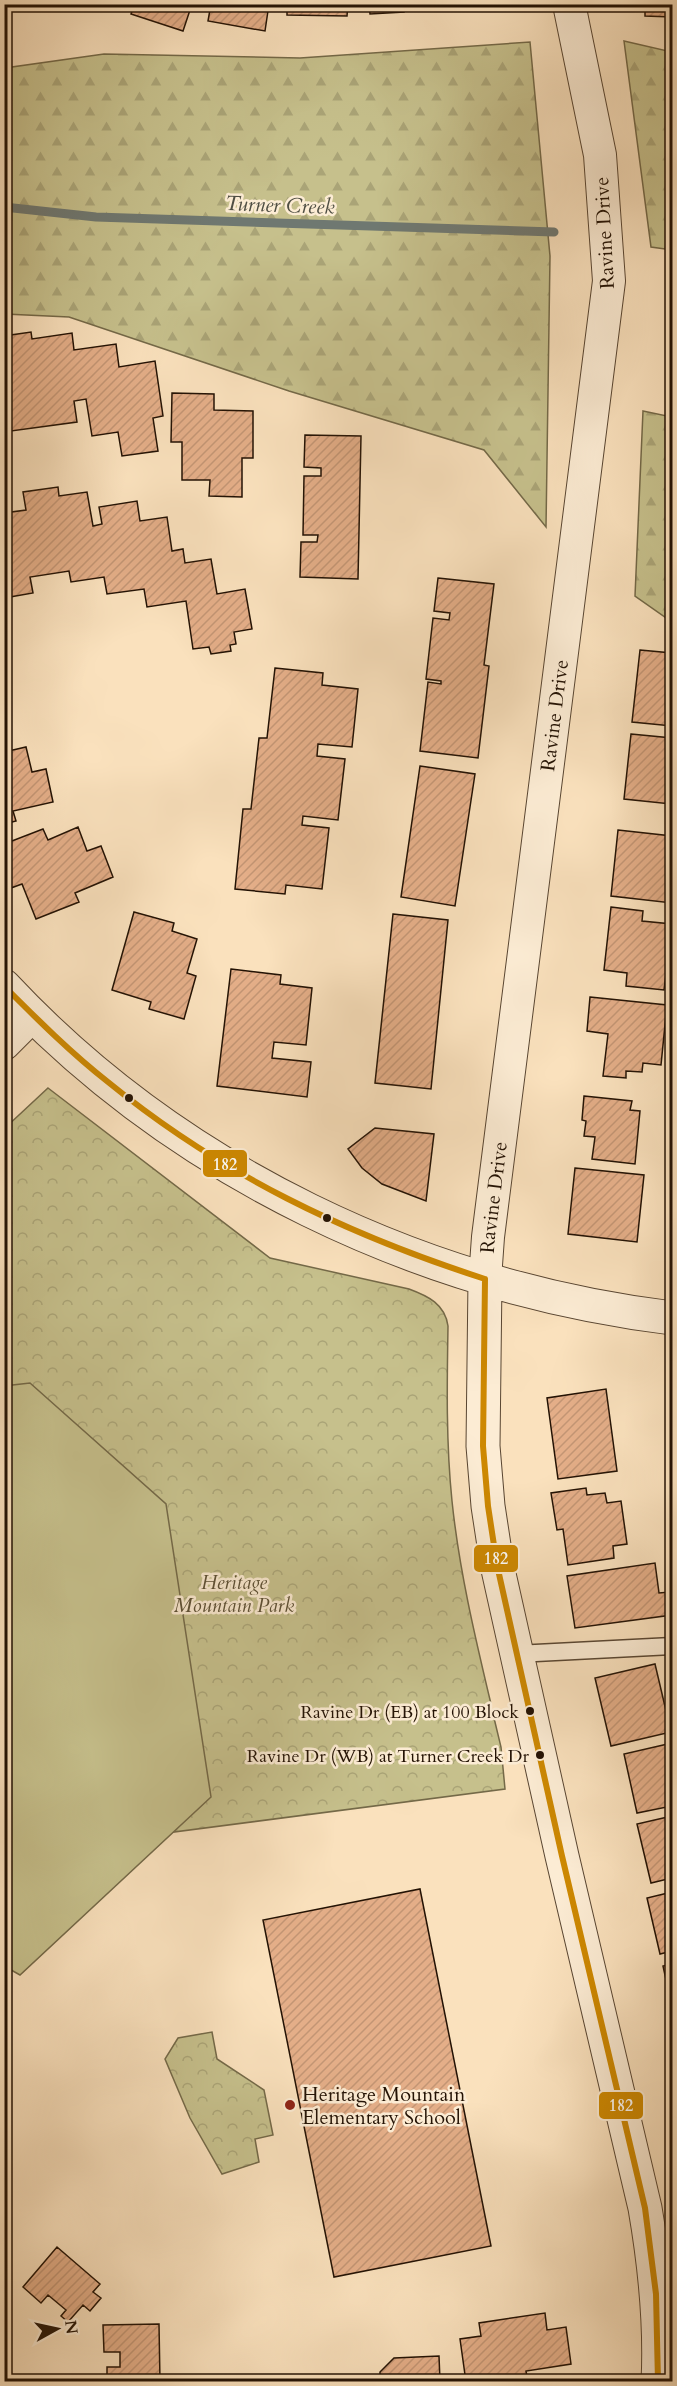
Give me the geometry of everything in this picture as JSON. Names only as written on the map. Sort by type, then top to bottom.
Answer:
[{"type":"street","name":"Ravine Drive","points":[[569,4],[600,155],[609,281],[489,1228],[485,1279],[482,1416],[484,1466],[494,1546],[516,1654],[645,2208],[657,2288],[660,2331],[658,2382]]},
{"type":"street","points":[[4,986],[71,1052],[135,1103],[196,1145],[266,1188],[366,1237],[449,1269],[566,1300],[672,1318]]},
{"type":"street","points":[[4,1044],[32,1016]]},
{"type":"lane","points":[[516,1654],[672,1646]]},
{"type":"green space","points":[[624,41],[672,52],[672,250],[651,247]]},
{"type":"green space","points":[[530,42],[550,256],[546,527],[484,450],[289,391],[69,317],[5,314],[5,68],[104,54],[300,58]]},
{"type":"green space","points":[[643,411],[672,417],[672,622],[635,596]]},
{"type":"green space","name":"Heritage Mountain Park","points":[[48,1088],[270,1258],[409,1289],[429,1298],[443,1312],[448,1326],[448,1435],[455,1526],[468,1603],[491,1704],[486,1705],[489,1719],[494,1718],[501,1747],[505,1789],[5,1854],[5,1128]]},
{"type":"green space","points":[[30,1383],[166,1504],[211,1797],[20,1975],[4,1966],[4,1386]]},
{"type":"green space","points":[[212,2032],[217,2059],[264,2090],[273,2135],[255,2139],[259,2162],[222,2174],[190,2118],[165,2059],[178,2038]]},
{"type":"building","points":[[98,4],[118,4],[116,11]]},
{"type":"building","points":[[134,4],[192,4],[183,31],[131,14]]},
{"type":"building","points":[[211,4],[269,4],[265,31],[208,21]]},
{"type":"building","points":[[287,4],[348,4],[347,16],[287,15]]},
{"type":"building","points":[[369,4],[404,4],[404,12],[370,14]]},
{"type":"building","points":[[645,4],[672,4],[672,17],[645,16]]},
{"type":"building","points":[[31,332],[32,339],[72,333],[74,350],[116,344],[119,367],[155,361],[163,416],[153,418],[158,451],[122,456],[118,432],[92,436],[86,399],[74,401],[77,422],[11,431],[4,394],[4,336]]},
{"type":"building","points":[[172,393],[214,394],[214,410],[253,411],[253,458],[242,458],[242,497],[209,496],[210,480],[182,480],[182,442],[171,442]]},
{"type":"building","points":[[305,435],[361,436],[358,579],[300,577],[301,542],[317,542],[318,535],[303,535],[304,476],[321,476],[321,468],[304,467]]},
{"type":"building","points":[[58,487],[59,496],[87,492],[93,526],[102,524],[99,507],[137,501],[140,521],[167,517],[172,551],[183,549],[185,563],[211,559],[217,594],[245,589],[252,629],[234,632],[236,644],[230,645],[231,651],[211,654],[209,647],[193,649],[186,601],[147,607],[144,589],[107,594],[104,577],[71,582],[69,571],[30,577],[33,593],[4,598],[4,513],[26,510],[23,492]]},
{"type":"building","points":[[438,578],[494,584],[484,665],[489,666],[478,758],[420,751],[428,682],[441,684],[441,681],[426,679],[433,618],[449,620],[450,613],[434,611]]},
{"type":"building","points":[[640,650],[672,653],[672,726],[632,722]]},
{"type":"building","points":[[275,668],[323,673],[322,685],[358,689],[352,747],[318,744],[317,756],[345,759],[338,820],[303,816],[302,825],[329,828],[322,889],[286,885],[285,894],[235,889],[243,809],[251,809],[259,738],[267,738]]},
{"type":"building","points":[[631,734],[672,738],[671,804],[624,799]]},
{"type":"building","points":[[26,747],[32,772],[46,769],[53,802],[13,811],[16,821],[4,824],[4,752]]},
{"type":"building","points":[[420,766],[475,774],[455,906],[401,897]]},
{"type":"building","points":[[78,827],[87,851],[101,846],[113,877],[75,893],[79,902],[36,919],[22,884],[11,888],[4,871],[4,844],[43,829],[48,840]]},
{"type":"building","points":[[618,830],[672,836],[672,903],[611,896]]},
{"type":"building","points":[[611,907],[643,911],[642,921],[672,924],[664,990],[626,986],[627,973],[604,970]]},
{"type":"building","points":[[134,912],[174,923],[172,931],[197,939],[187,973],[196,976],[184,1019],[149,1009],[151,1002],[112,990]]},
{"type":"building","points":[[393,914],[448,920],[431,1089],[375,1083]]},
{"type":"building","points":[[231,969],[281,975],[280,984],[312,988],[306,1045],[274,1042],[272,1058],[311,1062],[307,1097],[217,1086]]},
{"type":"building","points":[[590,997],[667,1005],[661,1065],[643,1063],[642,1072],[626,1071],[626,1078],[603,1076],[608,1034],[587,1031]]},
{"type":"building","points":[[584,1096],[632,1101],[630,1110],[640,1111],[635,1164],[592,1159],[595,1137],[584,1136],[586,1121],[582,1120]]},
{"type":"building","points":[[375,1128],[434,1134],[426,1201],[382,1184],[362,1168],[348,1149]]},
{"type":"building","points":[[575,1168],[644,1175],[637,1242],[568,1234]]},
{"type":"building","points":[[606,1389],[617,1471],[558,1479],[547,1398]]},
{"type":"building","points":[[586,1488],[587,1495],[605,1493],[607,1503],[621,1501],[627,1544],[613,1546],[614,1558],[568,1565],[563,1529],[557,1530],[551,1493]]},
{"type":"building","points":[[655,1563],[659,1593],[670,1592],[672,1615],[575,1628],[567,1576]]},
{"type":"building","points":[[655,1664],[671,1732],[611,1746],[595,1678]]},
{"type":"building","points":[[672,1743],[672,1806],[637,1813],[624,1754]]},
{"type":"building","points":[[672,1816],[672,1878],[651,1883],[637,1824]]},
{"type":"building","points":[[420,1889],[491,2246],[334,2277],[263,1920]]},
{"type":"building","points":[[672,1892],[672,1951],[660,1954],[647,1898]]},
{"type":"building","points":[[672,1964],[672,2007],[663,1966]]},
{"type":"building","points":[[57,2247],[100,2284],[93,2292],[101,2298],[90,2311],[83,2305],[68,2322],[61,2316],[66,2310],[48,2295],[41,2303],[23,2287]]},
{"type":"building","points":[[545,2313],[547,2330],[566,2327],[571,2364],[526,2371],[528,2382],[498,2382],[498,2379],[466,2382],[460,2339],[481,2336],[479,2323]]},
{"type":"building","points":[[159,2324],[160,2382],[107,2382],[107,2367],[120,2367],[120,2352],[104,2352],[103,2325]]},
{"type":"building","points":[[439,2356],[440,2381],[451,2382],[380,2382],[380,2372],[394,2358]]},
{"type":"waterway","name":"Turner Creek","points":[[4,207],[96,217],[554,232]]},
{"type":"transit line","name":"182","points":[[4,986],[42,1024],[108,1082],[195,1146],[287,1199],[383,1242],[485,1279]]},
{"type":"transit line","name":"182","points":[[485,1279],[483,1446],[488,1506],[497,1565],[562,1856],[645,2208],[656,2294],[658,2382]]},
{"type":"place","name":"Ravine Dr (EB) at 100 Block","points":[[530,1711]]},
{"type":"place","name":"Ravine Dr (WB) at Turner Creek Dr","points":[[540,1755]]},
{"type":"place","name":"Heritage Mountain Elementary School","points":[[290,2105]]}]
